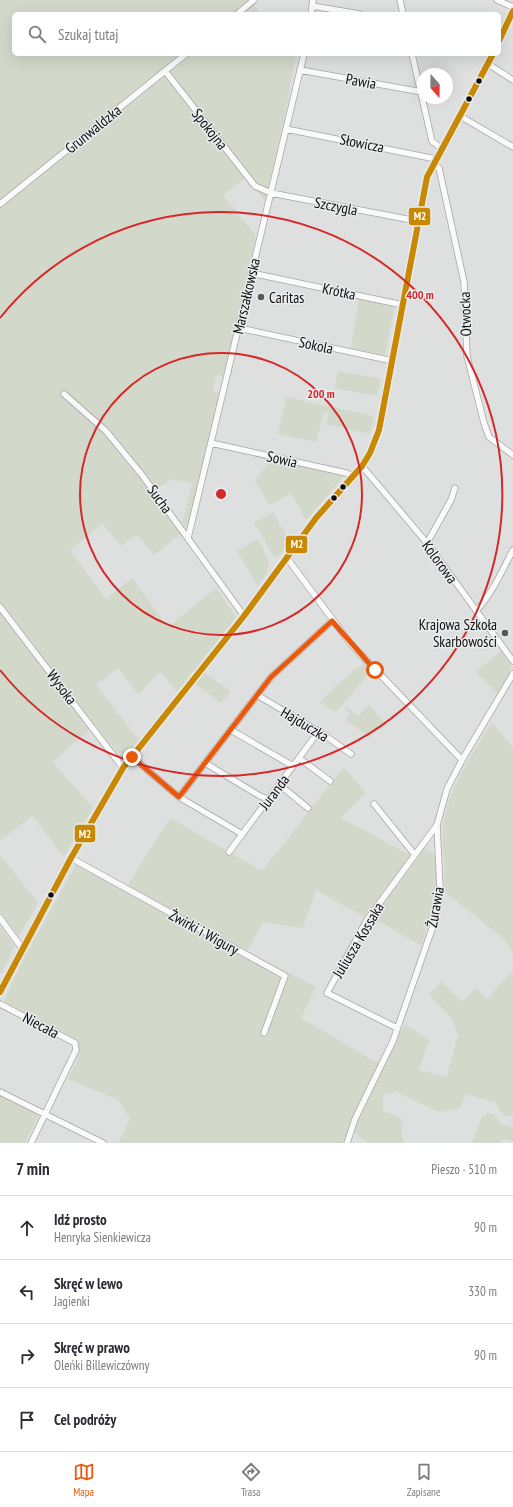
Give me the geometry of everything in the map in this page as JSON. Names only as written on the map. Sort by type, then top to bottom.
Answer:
[{"type":"street","points":[[239,12],[254,0]]},
{"type":"street","points":[[400,0],[403,12]]},
{"type":"street","points":[[497,0],[513,7]]},
{"type":"street","points":[[312,3],[351,12]]},
{"type":"street","points":[[501,37],[513,11]]},
{"type":"street","name":"Grunwaldzka","points":[[0,204],[184,56]]},
{"type":"street","name":"Marszałkowska","points":[[188,538],[304,56]]},
{"type":"street","points":[[413,56],[417,73]]},
{"type":"street","points":[[0,992],[71,858],[123,768],[244,616],[316,518],[362,466],[370,453],[380,430],[423,188],[428,173],[492,56]]},
{"type":"street","points":[[488,64],[513,80]]},
{"type":"street","name":"Pawia","points":[[300,70],[417,91]]},
{"type":"street","name":"Spokojna","points":[[165,71],[256,186]]},
{"type":"street","points":[[424,104],[432,141],[442,149]]},
{"type":"street","points":[[460,116],[513,147]]},
{"type":"street","name":"Słowicza","points":[[286,129],[435,162]]},
{"type":"street","name":"Otwocka","points":[[435,162],[439,168],[464,282],[468,356],[484,423],[489,437],[513,454]]},
{"type":"street","points":[[428,173],[441,179]]},
{"type":"street","name":"Szczygla","points":[[256,186],[270,193],[417,221]]},
{"type":"street","name":"Krótka","points":[[251,273],[403,305]]},
{"type":"street","name":"Sokola","points":[[239,328],[393,361]]},
{"type":"street","name":"Sucha","points":[[64,394],[106,431],[142,475],[244,616]]},
{"type":"street","name":"Sowia","points":[[211,443],[346,473],[353,476]]},
{"type":"street","name":"Kolorowa","points":[[362,466],[427,543],[513,661]]},
{"type":"street","points":[[427,543],[451,500],[455,488]]},
{"type":"street","points":[[476,612],[496,582],[513,550]]},
{"type":"street","points":[[287,558],[332,621],[388,684],[462,760]]},
{"type":"street","name":"Wysoka","points":[[0,607],[123,768]]},
{"type":"street","points":[[179,797],[271,677],[332,621]]},
{"type":"street","name":"Żurawia","points":[[347,1143],[355,1119],[393,1041],[433,926],[439,903],[440,872],[437,847],[437,825],[447,789],[462,760],[513,674]]},
{"type":"street","name":"Hajduczka","points":[[257,695],[319,731],[351,754]]},
{"type":"street","points":[[231,730],[293,766]]},
{"type":"street","name":"Juranda","points":[[229,852],[319,731]]},
{"type":"street","points":[[132,757],[179,797],[242,834]]},
{"type":"street","points":[[299,758],[330,781]]},
{"type":"street","points":[[205,763],[260,796],[268,799]]},
{"type":"street","points":[[280,785],[308,808]]},
{"type":"street","points":[[374,804],[415,855]]},
{"type":"street","name":"Juliusza Kossaka","points":[[397,1028],[327,993],[367,920],[437,825]]},
{"type":"street","points":[[425,842],[437,847]]},
{"type":"street","name":"Żwirki i Wigury","points":[[71,858],[285,976],[264,1033]]},
{"type":"street","points":[[0,918],[22,948]]},
{"type":"street","name":"Niecała","points":[[0,1004],[75,1043],[76,1050],[45,1114]]},
{"type":"street","points":[[0,1092],[103,1143]]},
{"type":"street","points":[[31,1143],[45,1114]]},
{"type":"green space","points":[[0,0],[250,0],[259,12],[12,12],[12,56],[296,56],[285,115],[265,201],[246,177],[223,195],[256,236],[224,376],[216,375],[213,392],[220,393],[188,531],[182,523],[192,484],[172,479],[152,493],[182,533],[154,555],[137,535],[121,546],[103,524],[70,550],[106,599],[132,578],[168,627],[216,588],[236,617],[177,692],[161,672],[138,694],[118,668],[96,685],[139,740],[123,760],[95,725],[53,762],[93,808],[64,856],[32,816],[0,841]]},
{"type":"green space","points":[[359,298],[391,304],[394,309],[385,355],[351,348]]},
{"type":"green space","points":[[338,371],[381,379],[377,396],[335,388]]},
{"type":"green space","points":[[286,397],[374,416],[370,434],[326,424],[329,414],[324,412],[316,442],[278,434]]},
{"type":"green space","points":[[270,460],[344,476],[306,520],[291,493],[270,505],[255,481]]},
{"type":"green space","points":[[273,512],[289,540],[278,558],[274,557],[254,523]]},
{"type":"green space","points":[[258,539],[269,563],[267,572],[258,586],[237,551]]},
{"type":"green space","points":[[501,651],[511,665],[510,673],[497,694],[476,672]]},
{"type":"green space","points":[[364,664],[371,671],[336,712],[319,702],[357,667],[359,668]]},
{"type":"green space","points":[[204,672],[231,691],[221,703],[194,683]]},
{"type":"green space","points":[[369,705],[386,724],[369,737],[346,720],[351,714],[345,709],[347,707],[358,716]]},
{"type":"green space","points":[[492,722],[513,748],[513,954],[503,938],[443,891],[443,827],[445,814],[449,801],[462,773],[477,745]]},
{"type":"green space","points":[[344,767],[366,793],[341,818],[412,856],[365,917],[316,890],[303,928],[263,922],[247,951],[316,987],[301,1018],[379,1064],[353,1117],[344,1143],[118,1143],[130,1119],[118,1100],[68,1079],[79,1052],[76,1042],[72,1037],[3,1003],[24,958],[77,863],[125,889],[170,818],[262,871]]},
{"type":"green space","points":[[424,847],[435,855],[436,879],[432,912],[421,946],[372,917]]},
{"type":"green space","points":[[0,855],[38,903],[19,936],[0,912]]},
{"type":"green space","points":[[0,927],[15,946],[1,974],[0,973]]},
{"type":"green space","points":[[513,970],[513,1117],[503,1115],[496,1103],[466,1094],[460,1108],[439,1112],[396,1092],[383,1094],[383,1111],[401,1117],[403,1143],[370,1143],[354,1133],[361,1113],[405,1024],[429,1040],[419,1070],[447,1077],[458,1035],[452,1019],[429,994],[442,981],[462,1002],[475,988],[487,999]]},
{"type":"green space","points":[[0,1095],[39,1114],[25,1143],[0,1143]]},
{"type":"green space","points":[[488,1113],[494,1115],[500,1124],[513,1128],[513,1141],[501,1139],[501,1143],[471,1143],[482,1117]]},
{"type":"transit line","name":"M2","points":[[501,37],[513,11]]},
{"type":"transit line","name":"M2","points":[[0,992],[71,858],[123,768],[244,616],[316,518],[362,466],[370,453],[379,430],[427,177],[492,56]]},
{"type":"place","name":"Caritas","points":[[261,297]]},
{"type":"place","name":"Krajowa Szkoła Skarbowości","points":[[505,633]]},
{"type":"route","points":[[132,757],[179,797],[271,677],[332,621],[375,670]]}]
